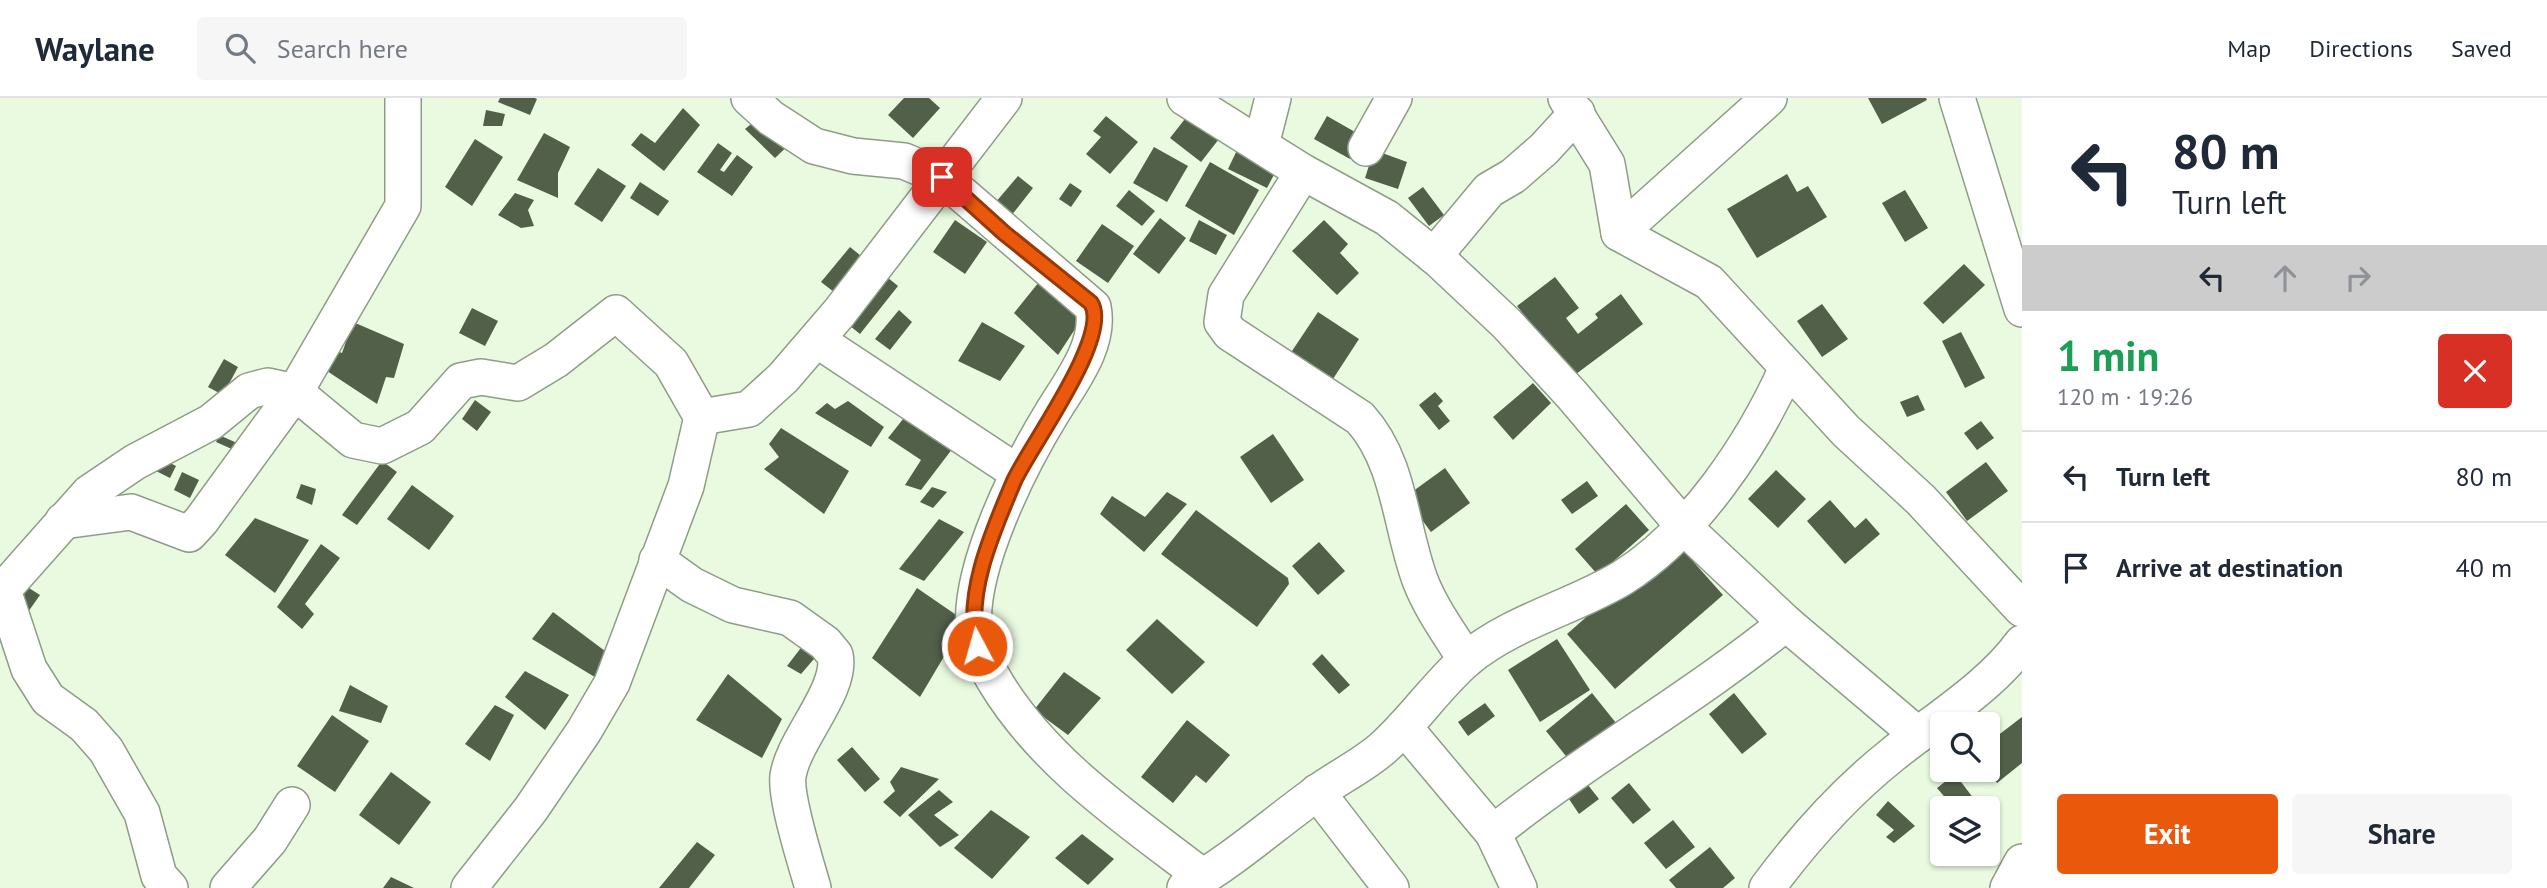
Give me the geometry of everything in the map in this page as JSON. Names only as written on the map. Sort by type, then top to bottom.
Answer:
[{"type":"street","points":[[63,521],[131,512],[189,534],[227,488],[295,392],[403,206],[403,98]]},
{"type":"street","points":[[749,98],[771,118],[814,146],[853,156],[904,161],[942,177],[1093,307],[1088,351],[1018,473],[985,559],[975,600],[974,632],[981,657],[1007,701],[1049,751],[1193,883],[1251,845],[1317,792],[1371,758],[1404,727],[1466,660],[1504,634],[1622,578],[1685,528],[1763,417],[1787,368]]},
{"type":"street","points":[[703,419],[755,405],[817,340],[1004,98]]},
{"type":"street","points":[[1185,98],[1303,172],[1387,218],[1434,256],[1507,324],[1685,528],[1786,623],[1918,735]]},
{"type":"street","points":[[1261,145],[1273,98]]},
{"type":"street","points":[[1366,148],[1394,98]]},
{"type":"street","points":[[1619,233],[1769,98]]},
{"type":"street","points":[[1957,98],[2010,228],[2022,309]]},
{"type":"street","points":[[1434,256],[1489,190],[1513,176],[1544,149],[1571,105],[1607,164],[1619,233]]},
{"type":"street","points":[[1303,172],[1226,295],[1221,309],[1222,321],[1230,332],[1367,425],[1377,439],[1395,486],[1425,594],[1466,660]]},
{"type":"street","points":[[1619,233],[1709,282],[1846,431],[1921,500],[2022,609]]},
{"type":"street","points":[[170,888],[159,876],[145,819],[93,734],[50,702],[42,691],[22,653],[3,590],[89,493],[107,479],[211,422],[249,391],[268,386],[295,392],[354,440],[382,446],[420,427],[461,381],[481,377],[518,383],[556,360],[616,313],[671,363],[703,419]]},
{"type":"street","points":[[817,340],[1018,473]]},
{"type":"street","points":[[469,888],[531,809],[602,701],[630,636],[686,486],[697,432],[703,419]]},
{"type":"street","points":[[657,560],[692,585],[733,604],[790,618],[825,643],[835,655],[833,677],[794,758],[788,777],[813,888]]},
{"type":"street","points":[[1493,833],[1628,735],[1740,659],[1786,623]]},
{"type":"street","points":[[1782,882],[1826,813],[1969,694],[2022,643]]},
{"type":"street","points":[[1404,727],[1493,833],[1519,888]]},
{"type":"street","points":[[1317,792],[1391,888]]},
{"type":"street","points":[[228,888],[270,840],[292,805]]},
{"type":"street","points":[[2008,888],[2022,862]]},
{"type":"building","points":[[500,98],[537,99],[530,115],[498,102]]},
{"type":"building","points":[[904,98],[929,98],[940,108],[913,138],[888,115]]},
{"type":"building","points":[[1868,98],[1926,98],[1927,100],[1882,124]]},
{"type":"building","points":[[773,106],[797,137],[775,158],[745,129]]},
{"type":"building","points":[[1195,106],[1226,130],[1201,162],[1170,138]]},
{"type":"building","points":[[683,108],[700,125],[664,171],[631,145],[641,133],[655,143]]},
{"type":"building","points":[[486,110],[505,114],[502,126],[483,126]]},
{"type":"building","points":[[1106,116],[1138,142],[1110,174],[1086,154],[1101,137],[1093,131]]},
{"type":"building","points":[[1327,116],[1362,136],[1350,159],[1314,139]]},
{"type":"building","points":[[544,133],[570,147],[558,173],[558,198],[517,180]]},
{"type":"building","points":[[475,139],[503,157],[472,206],[445,187]]},
{"type":"building","points":[[718,143],[732,153],[720,170],[724,172],[737,155],[753,167],[732,196],[697,172]]},
{"type":"building","points":[[1154,147],[1188,166],[1167,202],[1133,183]]},
{"type":"building","points":[[1238,148],[1278,167],[1267,188],[1228,169]]},
{"type":"building","points":[[1374,150],[1407,162],[1398,189],[1365,178]]},
{"type":"building","points":[[1210,162],[1259,190],[1234,235],[1185,206]]},
{"type":"building","points":[[598,168],[626,186],[602,222],[574,204]]},
{"type":"building","points":[[1787,174],[1797,192],[1808,186],[1827,217],[1757,258],[1727,209]]},
{"type":"building","points":[[1018,176],[1033,188],[1011,216],[995,203]]},
{"type":"building","points":[[640,182],[669,201],[658,216],[630,198]]},
{"type":"building","points":[[1070,183],[1082,191],[1071,207],[1059,199]]},
{"type":"building","points":[[1423,187],[1444,215],[1429,226],[1408,198]]},
{"type":"building","points":[[1129,190],[1155,211],[1142,226],[1116,206]]},
{"type":"building","points":[[1905,190],[1928,228],[1905,242],[1882,203]]},
{"type":"building","points":[[515,193],[534,200],[528,210],[534,226],[521,228],[498,215]]},
{"type":"building","points":[[1160,218],[1186,238],[1159,274],[1133,254]]},
{"type":"building","points":[[955,220],[987,242],[965,274],[933,252]]},
{"type":"building","points":[[1199,220],[1227,235],[1216,255],[1189,241]]},
{"type":"building","points":[[1324,220],[1348,244],[1340,253],[1359,273],[1337,295],[1292,251]]},
{"type":"building","points":[[1102,224],[1134,246],[1108,283],[1076,261]]},
{"type":"building","points":[[850,247],[898,286],[860,334],[824,305],[834,292],[821,282]]},
{"type":"building","points":[[1964,264],[1985,285],[1943,324],[1923,303]]},
{"type":"building","points":[[1555,277],[1579,308],[1566,318],[1578,334],[1598,318],[1595,314],[1621,294],[1643,324],[1572,377],[1517,306]]},
{"type":"building","points":[[1039,282],[1081,320],[1058,355],[1014,313]]},
{"type":"building","points":[[1822,304],[1848,339],[1822,357],[1797,321]]},
{"type":"building","points":[[472,308],[498,321],[485,346],[459,333]]},
{"type":"building","points":[[899,310],[912,322],[890,350],[875,339]]},
{"type":"building","points":[[1318,312],[1359,339],[1331,382],[1290,354]]},
{"type":"building","points":[[353,322],[404,344],[394,378],[386,377],[377,404],[327,371],[335,350],[342,353]]},
{"type":"building","points":[[982,322],[1025,346],[1000,381],[958,361]]},
{"type":"building","points":[[1961,332],[1985,378],[1965,388],[1942,341]]},
{"type":"building","points":[[224,359],[238,367],[223,395],[208,387]]},
{"type":"building","points":[[1533,383],[1551,403],[1513,440],[1493,417]]},
{"type":"building","points":[[1435,392],[1443,401],[1438,406],[1450,421],[1439,430],[1419,405]]},
{"type":"building","points":[[1918,395],[1925,410],[1907,417],[1900,402]]},
{"type":"building","points":[[475,400],[491,412],[477,431],[462,419]]},
{"type":"building","points":[[848,401],[884,427],[871,447],[815,413],[827,403],[835,409]]},
{"type":"building","points":[[907,414],[956,444],[921,490],[905,485],[921,460],[888,438]]},
{"type":"building","points":[[1981,421],[1994,438],[1977,450],[1964,433]]},
{"type":"building","points":[[781,428],[849,471],[824,514],[764,469],[779,457],[769,444]]},
{"type":"building","points":[[1273,434],[1304,480],[1271,503],[1240,457]]},
{"type":"building","points":[[219,435],[237,443],[234,450],[216,442]]},
{"type":"building","points":[[154,455],[176,466],[170,478],[148,467]]},
{"type":"building","points":[[382,461],[397,472],[357,525],[342,515]]},
{"type":"building","points":[[1986,462],[2008,491],[1967,521],[1946,492]]},
{"type":"building","points":[[1445,468],[1470,503],[1431,532],[1405,497]]},
{"type":"building","points":[[1776,470],[1806,499],[1778,528],[1748,499]]},
{"type":"building","points":[[182,472],[199,480],[190,498],[174,490]]},
{"type":"building","points":[[1587,481],[1598,496],[1572,514],[1561,500]]},
{"type":"building","points":[[301,484],[316,489],[312,505],[296,498]]},
{"type":"building","points":[[412,485],[454,516],[429,550],[387,519]]},
{"type":"building","points":[[932,487],[947,492],[933,508],[920,502]]},
{"type":"building","points":[[1167,492],[1187,504],[1144,552],[1100,514],[1112,496],[1145,517]]},
{"type":"building","points":[[1830,500],[1855,528],[1866,518],[1880,534],[1845,564],[1807,521]]},
{"type":"building","points":[[1626,504],[1649,530],[1598,575],[1575,549]]},
{"type":"building","points":[[1196,510],[1288,578],[1289,584],[1257,627],[1161,554]]},
{"type":"building","points":[[255,518],[309,540],[275,593],[225,555]]},
{"type":"building","points":[[939,519],[964,532],[924,581],[899,569]]},
{"type":"building","points":[[1674,540],[1723,595],[1615,689],[1567,634]]},
{"type":"building","points":[[1319,542],[1345,571],[1318,595],[1292,566]]},
{"type":"building","points":[[321,544],[340,558],[305,604],[314,614],[302,629],[277,607]]},
{"type":"building","points":[[21,583],[40,595],[28,612],[10,599]]},
{"type":"building","points":[[917,588],[965,621],[920,697],[872,658]]},
{"type":"building","points":[[553,612],[605,651],[598,679],[532,639]]},
{"type":"building","points":[[1157,619],[1205,662],[1172,694],[1126,650]]},
{"type":"building","points":[[810,636],[833,637],[801,674],[787,666]]},
{"type":"building","points":[[1557,639],[1590,690],[1540,722],[1508,670]]},
{"type":"building","points":[[1322,654],[1350,685],[1339,694],[1312,664]]},
{"type":"building","points":[[525,671],[569,695],[545,730],[505,697]]},
{"type":"building","points":[[1064,672],[1101,698],[1068,735],[1034,710]]},
{"type":"building","points":[[728,674],[782,719],[762,758],[696,720]]},
{"type":"building","points":[[350,685],[388,706],[381,723],[339,711]]},
{"type":"building","points":[[1592,693],[1620,728],[1573,765],[1546,731]]},
{"type":"building","points":[[1734,693],[1767,734],[1742,754],[1709,714]]},
{"type":"building","points":[[1485,703],[1495,716],[1468,736],[1458,722]]},
{"type":"building","points":[[495,705],[514,715],[490,761],[465,744]]},
{"type":"building","points":[[332,715],[369,741],[335,792],[297,766]]},
{"type":"building","points":[[2022,717],[2022,763],[2000,781],[2000,734]]},
{"type":"building","points":[[1187,720],[1230,755],[1206,783],[1196,775],[1173,803],[1141,777]]},
{"type":"building","points":[[852,747],[880,779],[865,792],[837,760]]},
{"type":"building","points":[[901,767],[939,779],[900,817],[883,802],[895,791],[890,782]]},
{"type":"building","points":[[391,772],[431,802],[399,845],[359,815]]},
{"type":"building","points":[[1945,782],[1961,782],[1972,796],[1944,796],[1937,788]]},
{"type":"building","points":[[1629,783],[1651,810],[1633,824],[1611,798]]},
{"type":"building","points":[[1588,785],[1599,799],[1579,814],[1569,799]]},
{"type":"building","points":[[939,790],[953,802],[934,815],[959,835],[940,847],[908,815]]},
{"type":"building","points":[[1888,801],[1915,826],[1894,843],[1886,837],[1894,830],[1876,815]]},
{"type":"building","points":[[991,810],[1030,837],[992,879],[954,848]]},
{"type":"building","points":[[1673,820],[1695,847],[1666,869],[1644,843]]},
{"type":"building","points":[[1082,834],[1114,859],[1088,885],[1055,858]]},
{"type":"building","points":[[697,842],[715,855],[689,888],[659,888]]},
{"type":"building","points":[[1710,847],[1735,878],[1723,888],[1676,888],[1669,880]]},
{"type":"building","points":[[391,877],[414,888],[383,888]]},
{"type":"route","points":[[942,177],[1004,233],[1091,303],[1094,313],[1088,351],[1014,482],[985,559],[974,610],[977,646]]}]
